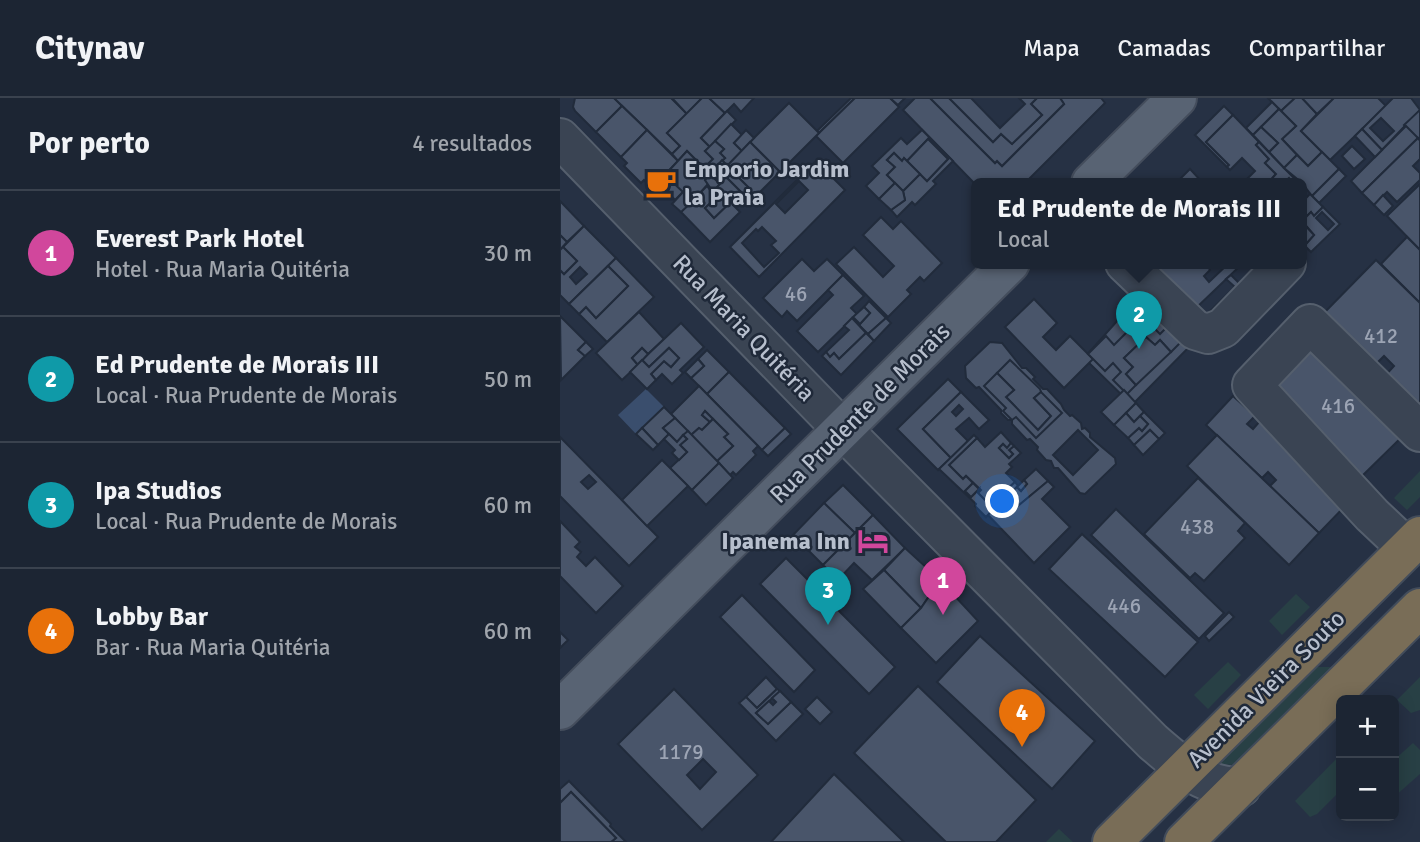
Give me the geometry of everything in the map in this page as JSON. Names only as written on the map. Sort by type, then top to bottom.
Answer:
[{"type":"highway","name":"Avenida Vieira Souto","points":[[1112,842],[1414,542]]},
{"type":"highway","name":"Avenida Vieira Souto","points":[[1184,842],[1420,608]]},
{"type":"main road","points":[[1096,178],[1177,98]]},
{"type":"main road","name":"Rua Prudente de Morais","points":[[560,710],[1004,269]]},
{"type":"street","name":"Rua Maria Quitéria","points":[[560,138],[843,430],[1153,742],[1185,770],[1223,787],[1241,787]]},
{"type":"street","points":[[1131,269],[1195,330],[1208,334],[1223,328],[1280,269]]},
{"type":"street","points":[[1414,542],[1372,515],[1252,385],[1310,324],[1420,432]]},
{"type":"green space","points":[[1420,471],[1420,497],[1407,510],[1394,498]]},
{"type":"green space","points":[[1296,594],[1310,607],[1282,635],[1269,621]]},
{"type":"green space","points":[[1228,662],[1241,675],[1208,709],[1194,695]]},
{"type":"green space","points":[[1313,667],[1336,667],[1237,765],[1217,764]]},
{"type":"green space","points":[[1420,677],[1420,710],[1411,713],[1399,702],[1399,698]]},
{"type":"green space","points":[[1413,743],[1420,750],[1420,774],[1399,793],[1399,758]]},
{"type":"green space","points":[[1336,759],[1336,795],[1317,814],[1310,817],[1295,801]]},
{"type":"green space","points":[[1059,829],[1073,842],[1046,842]]},
{"type":"water","points":[[646,389],[664,407],[636,434],[618,415]]},
{"type":"building","points":[[575,98],[614,98],[622,106],[596,132],[575,111]]},
{"type":"building","points":[[614,98],[671,98],[687,114],[667,133],[680,146],[672,154]]},
{"type":"building","points":[[672,98],[702,98],[687,114]]},
{"type":"building","points":[[702,98],[709,98],[725,113],[701,138],[710,147],[705,151],[713,159],[704,168],[687,151],[678,161],[672,154],[680,146],[667,133]]},
{"type":"building","points":[[709,98],[754,98],[741,112],[734,104],[725,113]]},
{"type":"building","points":[[851,98],[855,98],[819,133],[817,131]]},
{"type":"building","points":[[855,98],[890,98],[899,107],[843,163],[816,136]]},
{"type":"building","points":[[890,98],[905,98],[898,105]]},
{"type":"building","points":[[915,98],[930,98],[995,163],[997,161],[1002,166],[1064,104],[1060,98],[1101,98],[1105,103],[1030,178],[971,180],[903,110]]},
{"type":"building","points":[[930,98],[949,98],[993,142],[1001,134],[1012,144],[1042,115],[1031,104],[1037,98],[1060,98],[1064,104],[1002,166],[997,161],[995,163]]},
{"type":"building","points":[[949,98],[971,98],[1000,128],[1025,104],[1019,98],[1037,98],[1031,104],[1042,115],[1012,144],[1001,134],[993,142]]},
{"type":"building","points":[[1268,98],[1295,98],[1281,111]]},
{"type":"building","points":[[1295,98],[1302,98],[1317,114],[1301,131],[1322,152],[1308,166],[1282,139],[1296,126],[1281,111]]},
{"type":"building","points":[[1302,98],[1334,98],[1317,114]]},
{"type":"building","points":[[1334,98],[1378,98],[1386,106],[1330,160],[1301,131]]},
{"type":"building","points":[[1393,98],[1411,98],[1420,110],[1382,150],[1362,129]],"holes":[[[1381,118],[1394,131],[1383,141],[1370,128]]]},
{"type":"building","points":[[1272,102],[1279,109],[1253,135],[1246,128]]},
{"type":"building","points":[[789,103],[819,133],[780,172],[750,142]]},
{"type":"building","points":[[622,106],[647,130],[621,157],[596,132]]},
{"type":"building","points":[[1224,106],[1233,115],[1206,142],[1229,165],[1227,167],[1195,135]]},
{"type":"building","points":[[1279,109],[1296,126],[1282,139],[1297,155],[1284,168],[1269,152],[1278,143],[1261,127]]},
{"type":"building","points":[[1420,110],[1420,141],[1404,125]]},
{"type":"building","points":[[727,111],[736,120],[710,147],[701,138]]},
{"type":"building","points":[[1233,115],[1259,142],[1256,145],[1269,159],[1265,163],[1276,174],[1272,178],[1248,178],[1255,171],[1242,158],[1230,170],[1227,167],[1229,165],[1206,142]]},
{"type":"building","points":[[731,124],[742,135],[734,143],[742,151],[727,166],[720,153],[724,149],[715,141]]},
{"type":"building","points":[[1406,126],[1418,138],[1362,193],[1351,181]]},
{"type":"building","points":[[1261,127],[1278,143],[1269,152],[1253,135]]},
{"type":"building","points":[[1362,129],[1382,150],[1375,157],[1355,136]]},
{"type":"building","points":[[647,130],[678,161],[652,188],[644,180],[641,183],[624,166],[627,163],[621,157]]},
{"type":"building","points":[[746,130],[754,138],[742,151],[734,143]]},
{"type":"building","points":[[922,130],[953,161],[933,181],[936,184],[915,205],[912,202],[897,217],[891,210],[905,200],[903,191],[920,174],[927,181],[948,159],[928,139],[907,161],[904,158],[902,161],[894,153],[887,160],[895,167],[887,175],[895,183],[879,199],[866,186],[879,173],[872,166],[901,138],[907,144]]},
{"type":"building","points":[[1418,138],[1420,159],[1413,166],[1420,173],[1420,180],[1397,202],[1387,192],[1374,205],[1362,193]]},
{"type":"building","points":[[928,139],[948,159],[927,181],[907,161]]},
{"type":"building","points":[[715,141],[724,149],[720,153],[725,158],[705,180],[708,184],[692,202],[665,175],[687,151],[704,168],[713,159],[705,151]]},
{"type":"building","points":[[750,142],[780,172],[747,205],[739,198],[733,205],[740,212],[710,242],[681,212],[707,186],[716,198],[705,208],[714,218],[741,192],[744,195],[750,189],[727,166]]},
{"type":"building","points":[[1259,142],[1294,178],[1272,178],[1276,174],[1265,163],[1269,159],[1256,145]]},
{"type":"building","points":[[1352,146],[1365,159],[1354,169],[1342,156]]},
{"type":"building","points":[[1322,152],[1339,169],[1312,196],[1307,190],[1307,178],[1296,178],[1284,168],[1297,155],[1308,166]]},
{"type":"building","points":[[894,153],[902,161],[904,158],[920,174],[903,191],[887,175],[895,167],[887,160]]},
{"type":"building","points":[[722,160],[727,166],[714,178],[720,184],[713,192],[705,180]]},
{"type":"building","points":[[816,161],[845,190],[759,277],[730,247]],"holes":[[[799,181],[808,190],[785,213],[776,204]],[[762,227],[776,241],[771,245],[779,253],[764,267],[742,243],[756,229],[758,231]]]},
{"type":"building","points":[[727,166],[750,189],[744,195],[721,172]]},
{"type":"building","points":[[1190,169],[1198,178],[1181,178]]},
{"type":"building","points":[[1339,169],[1346,176],[1319,203],[1312,196]]},
{"type":"building","points":[[721,172],[741,192],[714,218],[705,208],[716,198],[711,194],[720,184],[714,178]]},
{"type":"building","points":[[665,175],[683,192],[675,200],[666,190],[663,193],[655,185]]},
{"type":"building","points":[[895,183],[903,191],[905,200],[891,210],[879,199]]},
{"type":"building","points":[[1420,184],[1420,250],[1387,216]]},
{"type":"building","points":[[683,192],[692,202],[681,212],[672,204]]},
{"type":"building","points":[[1310,194],[1323,207],[1314,216],[1311,212],[1307,216],[1307,197]]},
{"type":"building","points":[[1383,195],[1393,206],[1384,215],[1374,205]]},
{"type":"building","points":[[560,201],[584,226],[567,242],[560,235]]},
{"type":"building","points":[[1323,207],[1340,224],[1311,252],[1307,243],[1314,235],[1307,227],[1307,216],[1311,212],[1314,216]],"holes":[[[1322,212],[1334,224],[1328,230],[1316,218]]]},
{"type":"building","points":[[881,217],[893,229],[901,221],[942,263],[924,281],[920,277],[907,290],[911,294],[888,317],[836,264],[854,247],[883,277],[894,266],[863,235]]},
{"type":"building","points":[[584,226],[616,258],[569,304],[560,295],[560,270],[564,274],[577,261],[563,247]],"holes":[[[580,267],[587,274],[576,284],[570,277]]]},
{"type":"building","points":[[1307,227],[1314,235],[1307,243]]},
{"type":"building","points":[[560,235],[567,242],[560,250]]},
{"type":"building","points":[[1407,237],[1420,250],[1420,303],[1381,264]]},
{"type":"building","points":[[563,247],[577,261],[564,274],[560,270],[560,250]]},
{"type":"building","points":[[616,258],[654,297],[607,342],[579,314],[586,307],[596,318],[628,286],[608,266]]},
{"type":"building","points":[[802,259],[814,271],[827,259],[843,275],[797,321],[787,311],[782,317],[763,298]]},
{"type":"building","points":[[1376,260],[1420,303],[1420,414],[1383,378],[1394,366],[1384,356],[1373,367],[1321,316]]},
{"type":"building","points":[[608,266],[628,286],[596,318],[586,307],[579,314],[569,304]]},
{"type":"building","points":[[1156,269],[1209,269],[1204,276],[1209,282],[1223,269],[1237,269],[1195,309]]},
{"type":"building","points":[[1254,269],[1203,324],[1195,309],[1199,306],[1207,314],[1235,287],[1226,279],[1231,275],[1239,283]]},
{"type":"building","points":[[843,275],[864,296],[851,308],[857,314],[818,352],[797,331],[833,295],[828,290]]},
{"type":"building","points":[[1143,292],[1195,341],[1132,405],[1084,358]]},
{"type":"building","points":[[1034,299],[1057,323],[1043,337],[1056,350],[1070,336],[1093,359],[1064,388],[1005,327]]},
{"type":"building","points":[[1144,299],[1160,316],[1152,326],[1160,334],[1169,325],[1183,340],[1171,352],[1160,340],[1155,345],[1146,337],[1124,358],[1133,367],[1126,374],[1136,385],[1127,394],[1113,380],[1121,372],[1113,363],[1105,371],[1088,354],[1106,336],[1114,345],[1133,326],[1125,317]]},
{"type":"building","points":[[869,301],[886,318],[868,334],[852,318],[860,324],[870,313],[864,307]]},
{"type":"building","points":[[864,307],[870,313],[860,324],[853,317]]},
{"type":"building","points":[[639,312],[664,339],[648,354],[642,348],[632,358],[638,365],[622,380],[596,353]]},
{"type":"building","points":[[560,316],[586,342],[578,350],[585,356],[561,380]]},
{"type":"building","points":[[852,318],[866,333],[839,359],[834,353],[830,357],[826,352],[849,330],[844,326]]},
{"type":"building","points":[[886,318],[891,323],[874,341],[868,334]]},
{"type":"building","points":[[681,323],[704,347],[680,370],[683,373],[672,384],[662,374],[656,380],[651,374],[664,361],[671,367],[679,358],[669,348],[649,367],[642,360]]},
{"type":"building","points":[[866,333],[874,341],[841,375],[822,356],[826,352],[830,357],[834,353],[839,359]]},
{"type":"building","points":[[1316,335],[1409,430],[1360,478],[1267,382]]},
{"type":"building","points":[[1146,337],[1155,345],[1160,340],[1171,352],[1136,385],[1126,374],[1133,367],[1124,358]]},
{"type":"building","points":[[586,342],[593,349],[585,356],[578,350]]},
{"type":"building","points":[[990,342],[1002,343],[1022,368],[1026,368],[1035,377],[1033,379],[1043,389],[1047,389],[1070,416],[1081,423],[1082,429],[1085,428],[1090,437],[1115,458],[1116,464],[1085,494],[1080,493],[1058,468],[1054,468],[1051,461],[1046,460],[1037,450],[1038,447],[1012,424],[1012,420],[1008,420],[979,387],[976,388],[966,378],[965,366]],"holes":[[[1078,430],[1098,450],[1073,475],[1053,455]]]},
{"type":"building","points":[[642,348],[648,354],[638,365],[632,358]]},
{"type":"building","points":[[669,348],[679,358],[671,367],[664,361],[651,374],[656,380],[647,389],[630,372],[642,360],[649,367]]},
{"type":"building","points":[[707,350],[729,372],[707,394],[691,378],[704,366],[698,359]]},
{"type":"building","points":[[698,359],[704,366],[691,378],[685,372]]},
{"type":"building","points":[[1010,360],[1040,389],[1041,392],[1034,398],[1051,416],[1038,430],[1006,397],[1014,390],[997,373]]},
{"type":"building","points":[[729,372],[785,428],[762,450],[707,394]]},
{"type":"building","points":[[997,373],[1014,390],[1006,397],[1038,430],[1051,416],[1034,398],[1041,392],[1062,413],[1036,438],[1016,417],[1012,420],[1003,411],[1006,408],[984,386]]},
{"type":"building","points":[[948,379],[961,392],[923,429],[951,458],[938,470],[897,429]]},
{"type":"building","points":[[699,386],[758,446],[753,451],[756,455],[736,475],[733,472],[730,475],[717,461],[733,446],[724,437],[728,434],[705,411],[702,415],[710,422],[691,435],[671,414]]},
{"type":"building","points":[[1124,390],[1136,403],[1114,425],[1101,412]]},
{"type":"building","points":[[961,392],[989,420],[979,429],[969,418],[956,429],[968,441],[951,458],[923,429]],"holes":[[[959,405],[963,409],[956,416],[952,412]]]},
{"type":"building","points":[[1233,396],[1255,416],[1247,424],[1253,429],[1260,421],[1347,504],[1319,533],[1270,486],[1276,480],[1268,472],[1262,478],[1206,425]]},
{"type":"building","points":[[1136,403],[1144,412],[1134,422],[1126,413]]},
{"type":"building","points":[[664,407],[675,418],[663,428],[669,434],[658,445],[642,428]]},
{"type":"building","points":[[705,411],[713,419],[710,422],[702,415]]},
{"type":"building","points":[[1144,412],[1165,433],[1159,439],[1150,430],[1134,445],[1128,438],[1139,428],[1142,431],[1148,424],[1140,416]]},
{"type":"building","points":[[1126,413],[1134,422],[1140,416],[1148,424],[1142,431],[1139,428],[1128,438],[1114,425]]},
{"type":"building","points":[[675,418],[688,431],[677,442],[663,428]]},
{"type":"building","points":[[713,419],[728,434],[724,437],[733,446],[717,461],[691,435],[699,428],[702,430]]},
{"type":"building","points":[[642,428],[658,445],[653,450],[636,434]]},
{"type":"building","points":[[785,428],[791,434],[768,456],[762,450]]},
{"type":"building","points":[[1150,430],[1159,439],[1143,455],[1134,445]]},
{"type":"building","points":[[688,431],[719,463],[692,490],[670,468],[687,452],[680,445],[687,439],[683,435]]},
{"type":"building","points":[[1001,432],[1011,443],[1007,448],[1003,444],[999,448],[1009,458],[1013,454],[1009,450],[1014,446],[1021,453],[1009,464],[1012,467],[1006,473],[1015,482],[990,505],[978,493],[981,490],[966,476],[963,479],[949,465],[977,438],[985,447]]},
{"type":"building","points":[[669,434],[677,442],[683,435],[687,439],[680,445],[687,452],[679,460],[672,453],[675,450],[664,439]]},
{"type":"building","points":[[974,435],[977,438],[949,465],[963,479],[966,476],[973,483],[965,491],[971,497],[979,489],[978,493],[990,505],[1015,482],[1018,486],[986,517],[939,469]]},
{"type":"building","points":[[1217,435],[1319,533],[1289,565],[1187,466]]},
{"type":"building","points":[[560,437],[658,537],[629,566],[560,496]],"holes":[[[589,475],[596,482],[588,489],[581,482]]]},
{"type":"building","points":[[1011,443],[1014,446],[1009,450],[1013,454],[1009,458],[999,448],[1003,444],[1007,448]]},
{"type":"building","points":[[662,460],[688,486],[647,526],[622,500]]},
{"type":"building","points":[[719,463],[733,478],[706,505],[692,490]]},
{"type":"building","points":[[1036,469],[1048,481],[1018,506],[1013,501],[1004,510],[999,504],[1017,487],[1021,491],[1027,484],[1024,480]]},
{"type":"building","points":[[1198,478],[1245,523],[1238,531],[1245,538],[1204,581],[1195,573],[1190,578],[1144,534]]},
{"type":"building","points":[[1024,480],[1027,484],[1021,491],[1017,487]]},
{"type":"building","points":[[1048,481],[1054,487],[1042,499],[1070,527],[1034,563],[988,515],[999,504],[1004,510],[1013,501],[1018,506]]},
{"type":"building","points":[[973,483],[979,489],[971,497],[965,491]]},
{"type":"building","points":[[843,485],[873,515],[855,533],[824,503]]},
{"type":"building","points":[[824,503],[855,533],[823,565],[793,535]]},
{"type":"building","points":[[1116,509],[1224,613],[1199,639],[1091,535]]},
{"type":"building","name":"Ipanema Inn","points":[[873,515],[905,548],[872,580],[854,563],[838,580],[823,565]]},
{"type":"building","points":[[560,521],[580,542],[575,547],[581,552],[577,557],[586,566],[595,557],[623,586],[596,613],[560,576]]},
{"type":"building","points":[[1082,534],[1198,642],[1165,677],[1049,569]]},
{"type":"building","points":[[905,548],[940,580],[921,608],[884,570]]},
{"type":"building","points":[[786,558],[895,667],[869,694],[760,584]]},
{"type":"building","points":[[884,570],[921,608],[901,628],[863,589]]},
{"type":"building","points":[[940,580],[978,621],[936,663],[901,628],[921,608]]},
{"type":"building","points":[[742,595],[815,670],[794,692],[720,617]]},
{"type":"building","points":[[1229,612],[1234,617],[1209,641],[1205,636]]},
{"type":"building","points":[[560,632],[568,640],[560,648]]},
{"type":"building","points":[[980,636],[1095,741],[1052,789],[937,682]]},
{"type":"building","points":[[766,677],[777,689],[757,708],[746,697]]},
{"type":"building","points":[[918,686],[1036,800],[996,842],[946,842],[854,753]]},
{"type":"building","points":[[674,689],[758,775],[702,830],[618,744]],"holes":[[[703,759],[716,772],[700,789],[687,775]]]},
{"type":"building","points":[[777,689],[780,691],[756,713],[768,724],[791,702],[803,714],[776,741],[739,703],[746,697],[757,708]]},
{"type":"building","points":[[780,691],[791,702],[768,724],[756,713],[769,701],[773,705],[776,702],[772,698]]},
{"type":"building","points":[[817,697],[832,712],[820,724],[805,709]]},
{"type":"building","points":[[834,774],[904,842],[771,842]]},
{"type":"building","points":[[569,781],[626,842],[611,842],[616,838],[571,792],[560,803],[560,789]]},
{"type":"building","points":[[571,792],[616,838],[611,842],[560,842],[560,803]]},
{"type":"place","name":"Emporio Jardim la Praia","points":[[661,183]]},
{"type":"place","name":"Ed Prudente de Morais III","points":[[1139,349]]},
{"type":"place","name":"Ipanema Inn","points":[[873,541]]},
{"type":"place","name":"Everest Park Hotel","points":[[943,615]]},
{"type":"place","name":"Ipa Studios","points":[[828,625]]},
{"type":"place","name":"Lobby Bar","points":[[1022,747]]}]
